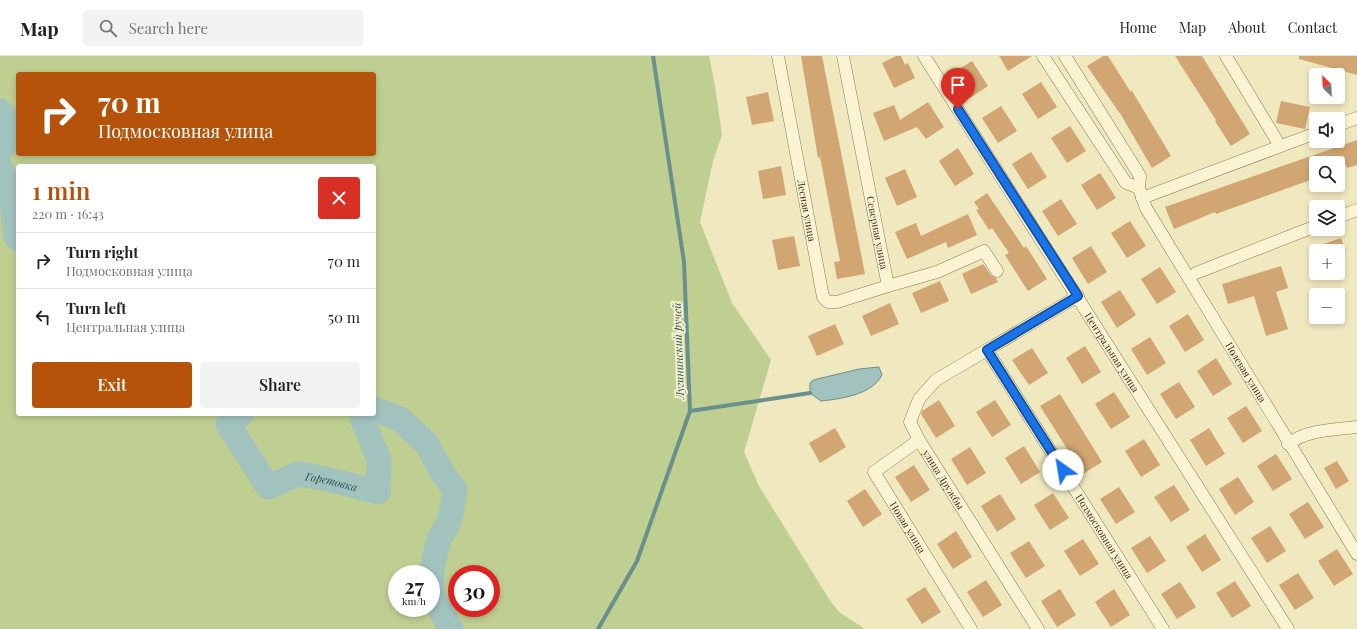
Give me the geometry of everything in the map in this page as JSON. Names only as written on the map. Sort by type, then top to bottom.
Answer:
[{"type":"street","name":"Лесная улица","points":[[778,56],[823,297],[828,302],[837,302],[888,286]]},
{"type":"street","name":"Северная улица","points":[[843,56],[888,286]]},
{"type":"street","name":"Центральная улица","points":[[924,56],[1078,296],[1288,629]]},
{"type":"street","name":"Полевая улица","points":[[1043,56],[1126,183],[1140,193]]},
{"type":"street","name":"Полевая улица","points":[[1065,56],[1140,176],[1140,193],[1146,208],[1288,444],[1357,554]]},
{"type":"street","points":[[1226,56],[1280,146]]},
{"type":"street","points":[[1345,122],[1357,118]]},
{"type":"street","points":[[1140,193],[1309,136]]},
{"type":"street","points":[[1345,214],[1357,210]]},
{"type":"street","points":[[1196,273],[1309,229]]},
{"type":"street","points":[[888,286],[937,272],[984,251],[997,270]]},
{"type":"street","points":[[987,350],[1078,296]]},
{"type":"street","name":"улица Дружбы","points":[[987,350],[936,380],[919,399],[910,422],[919,440],[1038,629]]},
{"type":"street","name":"Подмосковная улица","points":[[987,350],[1163,629]]},
{"type":"street","points":[[1288,444],[1298,437],[1314,432],[1357,428]]},
{"type":"street","name":"Новая улица","points":[[919,440],[874,472],[971,629]]},
{"type":"green space","points":[[0,56],[709,56],[722,135],[713,161],[700,222],[732,303],[771,360],[744,452],[759,486],[829,599],[839,612],[865,629],[0,629]]},
{"type":"water","points":[[879,367],[882,375],[877,382],[871,387],[855,395],[821,401],[810,393],[810,383],[813,380],[859,369]]},
{"type":"building","points":[[801,56],[822,56],[865,274],[837,279],[834,262],[840,261],[820,157],[818,158]]},
{"type":"building","points":[[896,56],[901,56],[905,65],[908,63],[915,78],[894,88],[882,63]]},
{"type":"building","points":[[999,56],[1032,56],[1008,71]]},
{"type":"building","points":[[1103,56],[1108,56],[1130,91],[1132,91],[1171,156],[1152,168],[1121,115],[1087,66]]},
{"type":"building","points":[[1175,56],[1202,56],[1250,134],[1231,146]]},
{"type":"building","points":[[1299,56],[1357,56],[1357,75],[1345,72],[1345,68],[1332,68],[1299,59]]},
{"type":"building","points":[[972,61],[988,86],[970,98],[953,73]]},
{"type":"building","points":[[1041,82],[1057,107],[1038,119],[1022,94]]},
{"type":"building","points":[[768,92],[774,121],[752,125],[746,97]]},
{"type":"building","points":[[1281,101],[1310,107],[1305,129],[1276,123]]},
{"type":"building","points":[[928,102],[944,127],[926,139],[917,127],[884,141],[873,113],[894,105],[900,120]]},
{"type":"building","points":[[1001,106],[1017,131],[998,143],[982,118]]},
{"type":"building","points":[[1070,126],[1086,151],[1067,163],[1051,138]]},
{"type":"building","points":[[1357,140],[1357,165],[1347,168],[1345,156],[1311,156],[1334,148],[1345,148],[1345,144]]},
{"type":"building","points":[[958,148],[974,174],[955,186],[939,161]]},
{"type":"building","points":[[1031,152],[1047,177],[1028,189],[1012,164]]},
{"type":"building","points":[[1309,157],[1309,181],[1216,214],[1215,212],[1174,229],[1165,207]]},
{"type":"building","points":[[781,166],[786,195],[763,199],[758,171]]},
{"type":"building","points":[[905,169],[917,197],[897,206],[885,178]]},
{"type":"building","points":[[1100,173],[1116,198],[1097,210],[1081,185]]},
{"type":"building","points":[[987,193],[1024,248],[1026,246],[1047,279],[1028,291],[1005,255],[1009,253],[992,228],[989,230],[976,210],[979,209],[974,202]]},
{"type":"building","points":[[1061,199],[1077,224],[1058,236],[1042,211]]},
{"type":"building","points":[[968,214],[977,235],[948,248],[946,242],[907,259],[895,232],[916,223],[921,236]]},
{"type":"building","points":[[1130,221],[1146,246],[1127,258],[1111,233]]},
{"type":"building","points":[[794,236],[800,266],[778,270],[772,240]]},
{"type":"building","points":[[1341,238],[1343,244],[1324,244]]},
{"type":"building","points":[[1091,246],[1107,272],[1088,284],[1072,258]]},
{"type":"building","points":[[983,264],[998,282],[971,294],[962,274]]},
{"type":"building","points":[[1281,266],[1288,288],[1276,292],[1288,329],[1266,336],[1254,296],[1228,304],[1222,284]]},
{"type":"building","points":[[1160,267],[1176,292],[1157,304],[1141,279]]},
{"type":"building","points":[[940,281],[949,301],[921,313],[912,293]]},
{"type":"building","points":[[1120,290],[1136,315],[1117,328],[1101,302]]},
{"type":"building","points":[[890,303],[899,324],[871,336],[862,316]]},
{"type":"building","points":[[1188,314],[1204,340],[1185,352],[1169,326]]},
{"type":"building","points":[[835,324],[844,344],[817,356],[808,336]]},
{"type":"building","points":[[1150,337],[1166,363],[1147,375],[1131,349]]},
{"type":"building","points":[[1085,346],[1101,372],[1082,384],[1066,358]]},
{"type":"building","points":[[1032,348],[1048,373],[1029,385],[1012,360]]},
{"type":"building","points":[[1216,358],[1232,384],[1213,396],[1197,371]]},
{"type":"building","points":[[1179,382],[1195,407],[1176,419],[1160,394]]},
{"type":"building","points":[[1114,392],[1130,417],[1111,429],[1095,404]]},
{"type":"building","points":[[1060,394],[1102,462],[1083,474],[1040,406]]},
{"type":"building","points":[[939,400],[955,426],[936,438],[921,414],[922,411]]},
{"type":"building","points":[[995,400],[1011,425],[992,437],[976,412]]},
{"type":"building","points":[[1246,406],[1262,431],[1243,443],[1227,418]]},
{"type":"building","points":[[835,428],[846,447],[820,463],[809,443]]},
{"type":"building","points":[[1209,428],[1225,454],[1206,466],[1190,440]]},
{"type":"building","points":[[1144,439],[1160,465],[1141,477],[1125,451]]},
{"type":"building","points":[[1024,446],[1040,472],[1021,484],[1005,458]]},
{"type":"building","points":[[970,447],[986,473],[967,485],[951,459]]},
{"type":"building","points":[[1276,454],[1292,479],[1273,491],[1257,466]]},
{"type":"building","points":[[1337,461],[1349,481],[1336,489],[1324,468]]},
{"type":"building","points":[[914,465],[930,490],[911,502],[895,477]]},
{"type":"building","points":[[1238,477],[1254,502],[1235,515],[1219,489]]},
{"type":"building","points":[[1174,485],[1190,510],[1171,522],[1154,497]]},
{"type":"building","points":[[1119,487],[1135,512],[1116,524],[1100,499]]},
{"type":"building","points":[[865,489],[882,514],[863,527],[847,501]]},
{"type":"building","points":[[1053,493],[1069,518],[1050,530],[1034,505]]},
{"type":"building","points":[[1000,494],[1016,519],[997,532],[981,506]]},
{"type":"building","points":[[1308,502],[1324,527],[1305,539],[1289,514]]},
{"type":"building","points":[[1270,526],[1286,551],[1267,563],[1251,538]]},
{"type":"building","points":[[956,531],[972,557],[953,569],[937,544]]},
{"type":"building","points":[[1205,534],[1221,560],[1202,572],[1186,547]]},
{"type":"building","points":[[1150,536],[1166,561],[1147,573],[1131,548]]},
{"type":"building","points":[[1083,539],[1099,564],[1080,576],[1064,551]]},
{"type":"building","points":[[1029,541],[1045,566],[1026,578],[1010,553]]},
{"type":"building","points":[[1337,549],[1353,574],[1334,586],[1318,561]]},
{"type":"building","points":[[1298,573],[1314,598],[1295,610],[1279,585]]},
{"type":"building","points":[[986,580],[1002,605],[983,617],[967,592]]},
{"type":"building","points":[[1235,581],[1251,606],[1232,618],[1216,593]]},
{"type":"building","points":[[1180,582],[1196,607],[1177,619],[1161,594]]},
{"type":"building","points":[[925,587],[941,612],[922,624],[906,599]]},
{"type":"building","points":[[1060,589],[1076,615],[1057,627],[1041,601]]},
{"type":"building","points":[[1114,589],[1130,615],[1111,627],[1095,602]]},
{"type":"waterway","name":"Лугининский ручей","points":[[598,629],[637,561],[690,411],[684,262],[653,56]]},
{"type":"waterway","name":"Горетовка","points":[[0,111],[16,130]]},
{"type":"waterway","name":"Горетовка","points":[[0,151],[16,132]]},
{"type":"waterway","name":"Горетовка","points":[[0,167],[11,191],[16,237]]},
{"type":"waterway","points":[[690,411],[810,393]]},
{"type":"waterway","name":"Горетовка","points":[[376,410],[400,419],[427,444],[441,471],[455,490],[449,522],[439,539],[432,568],[432,596],[451,629]]},
{"type":"waterway","name":"Горетовка","points":[[238,416],[228,424],[268,487],[298,474],[327,479],[378,492],[379,460],[363,421],[367,416]]},
{"type":"route","points":[[958,109],[1078,296],[987,350],[1063,470]]}]
